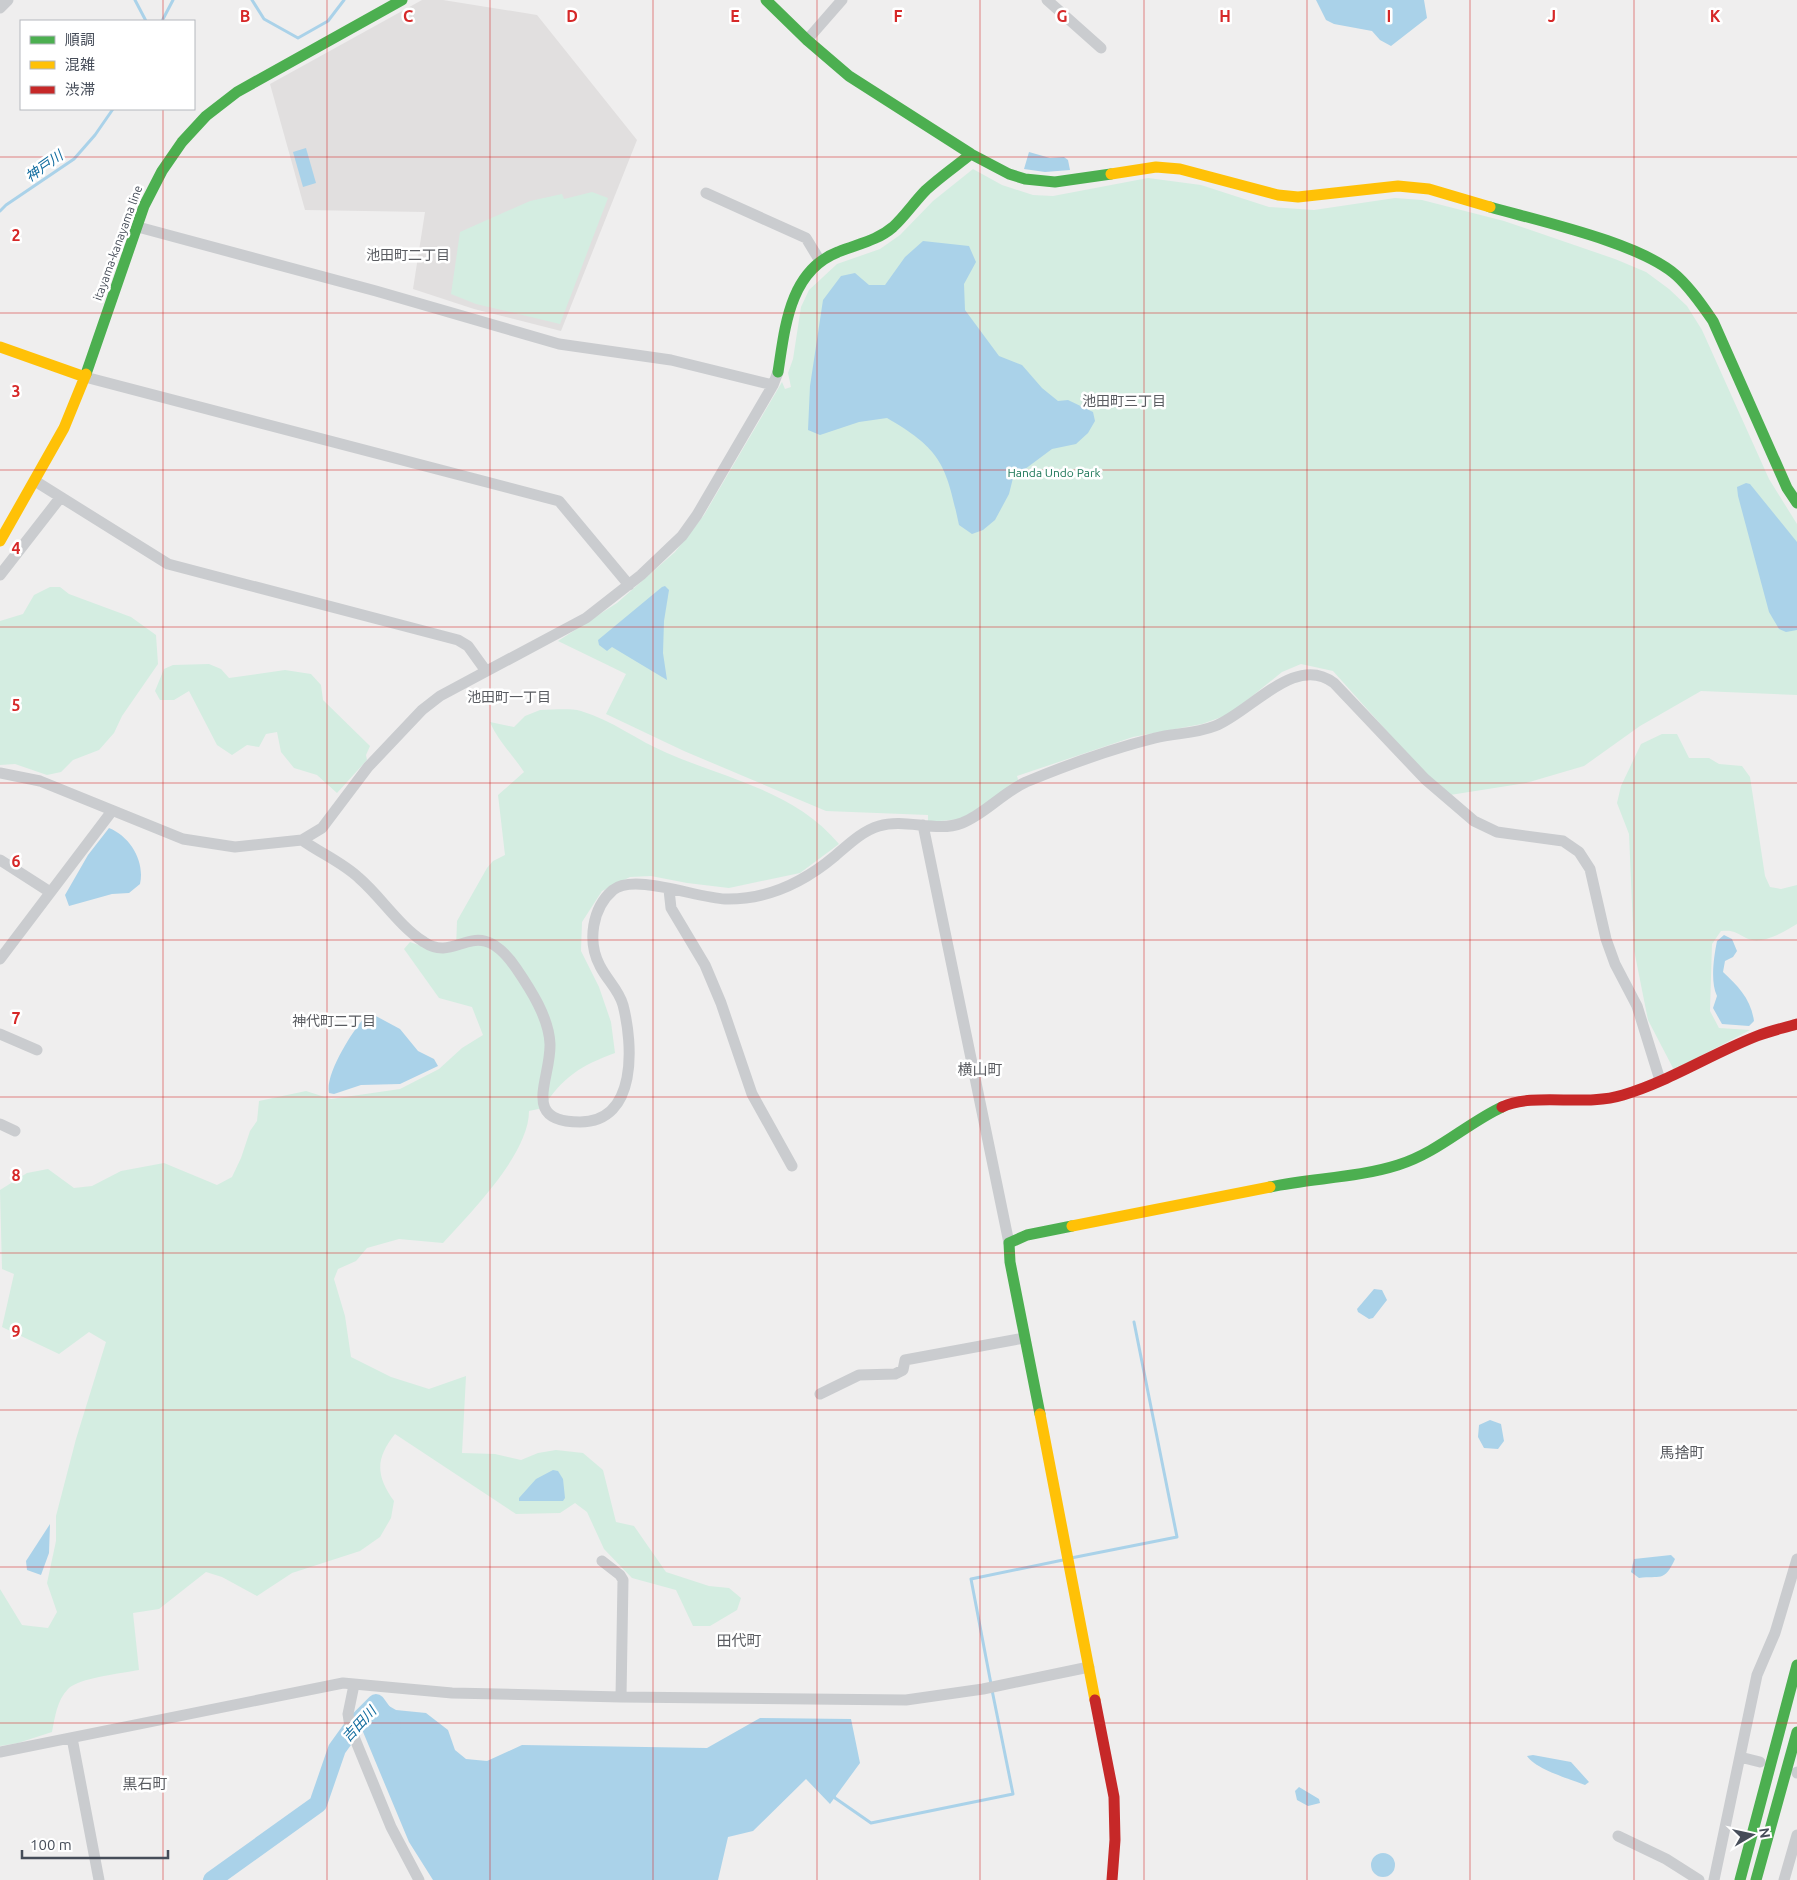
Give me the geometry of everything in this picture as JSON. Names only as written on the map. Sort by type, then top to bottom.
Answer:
[{"type":"main road","name":"itayama-kanayama line","points":[[0,541],[64,428],[85,377],[155,181],[173,151],[188,132],[218,105],[261,78],[402,0]]},
{"type":"main road","points":[[766,0],[806,40],[850,76],[971,154],[1009,174],[1025,179],[1056,182],[1156,167],[1180,169],[1278,195],[1298,197],[1398,186],[1429,188],[1593,237],[1652,259],[1676,275],[1696,296],[1713,321],[1788,488],[1797,503]]},
{"type":"main road","points":[[778,372],[793,296],[820,261],[882,235],[893,227],[927,190],[971,154]]},
{"type":"main road","points":[[0,347],[85,377]]},
{"type":"main road","points":[[1112,1880],[1115,1840],[1114,1797],[1024,1338],[1010,1262],[1009,1243],[1028,1235],[1293,1182],[1380,1170],[1423,1154],[1491,1112],[1510,1103],[1530,1100],[1581,1102],[1622,1096],[1757,1036],[1797,1024]]},
{"type":"main road","points":[[1740,1880],[1797,1665]]},
{"type":"main road","points":[[1756,1880],[1797,1732]]},
{"type":"street","points":[[0,8],[8,0]]},
{"type":"street","points":[[806,40],[842,0]]},
{"type":"street","points":[[1047,0],[1101,48]]},
{"type":"street","points":[[706,193],[806,238],[820,261]]},
{"type":"street","points":[[138,227],[376,291],[559,344],[671,360],[773,385]]},
{"type":"street","points":[[0,773],[40,781],[183,839],[213,845],[256,846],[302,840],[322,828],[368,767],[422,710],[440,696],[586,618],[628,585],[671,547],[697,515],[773,385],[778,372]]},
{"type":"street","points":[[85,377],[104,380],[559,501],[628,585]]},
{"type":"street","points":[[35,481],[168,564],[458,640],[468,646],[486,671]]},
{"type":"street","points":[[0,575],[60,498]]},
{"type":"street","points":[[302,840],[350,870],[424,942],[446,947],[487,940],[498,946],[516,968],[544,1019],[550,1043],[549,1060],[543,1082],[543,1108],[546,1114],[556,1119],[582,1122],[605,1116],[622,1096],[627,1082],[630,1062],[623,1005],[617,991],[599,965],[593,945],[593,930],[598,910],[613,890],[623,884],[636,884],[725,899],[764,894],[789,886],[812,874],[870,829],[906,822],[945,826],[962,823],[978,814],[1004,794],[1024,783],[1146,740],[1211,728],[1233,717],[1294,676],[1312,673],[1324,677],[1334,684],[1425,779],[1474,821],[1496,832],[1563,842],[1580,852],[1590,869],[1606,938],[1615,964],[1637,1006],[1660,1080]]},
{"type":"street","points":[[0,959],[112,811]]},
{"type":"street","points":[[923,825],[1009,1243]]},
{"type":"street","points":[[0,860],[50,892]]},
{"type":"street","points":[[669,890],[671,908],[705,965],[752,1094],[792,1166]]},
{"type":"street","points":[[0,1034],[37,1050]]},
{"type":"street","points":[[0,1124],[15,1131]]},
{"type":"street","points":[[820,1394],[859,1375],[895,1374],[903,1370],[904,1360],[1024,1338]]},
{"type":"street","points":[[1714,1880],[1757,1675],[1778,1625],[1797,1559]]},
{"type":"street","points":[[602,1561],[620,1575],[623,1580],[621,1698]]},
{"type":"street","points":[[0,1752],[343,1683],[452,1693],[621,1698],[906,1700],[983,1689],[1089,1667]]},
{"type":"street","points":[[354,1685],[348,1714],[350,1727],[391,1827],[419,1880]]},
{"type":"street","points":[[72,1738],[99,1880]]},
{"type":"street","points":[[1740,1756],[1760,1762]]},
{"type":"street","points":[[1797,1835],[1785,1878],[1797,1879]]},
{"type":"street","points":[[1618,1836],[1666,1859],[1698,1880]]},
{"type":"shaded area","points":[[422,0],[443,0],[537,15],[637,140],[561,331],[474,309],[413,289],[425,212],[305,210],[270,84]]},
{"type":"green space","name":"Handa Undo Park","points":[[973,169],[1002,185],[1033,195],[1053,196],[1148,178],[1201,185],[1269,207],[1314,210],[1395,198],[1422,200],[1504,221],[1615,259],[1646,272],[1669,289],[1687,306],[1702,330],[1769,479],[1797,524],[1797,695],[1701,691],[1640,726],[1584,766],[1526,783],[1450,795],[1427,776],[1333,671],[1301,664],[1282,672],[1230,714],[1202,724],[1133,737],[1017,776],[1019,783],[961,819],[928,822],[928,815],[826,811],[684,751],[606,714],[626,674],[558,641],[617,603],[675,552],[704,515],[782,382],[785,389],[791,387],[788,373],[793,359],[801,307],[809,290],[837,264],[880,249],[900,235],[933,201]]},
{"type":"green space","points":[[592,192],[608,198],[560,324],[476,304],[451,294],[460,232],[530,201],[562,194],[564,199]]},
{"type":"green space","points":[[50,587],[60,587],[69,594],[131,617],[156,635],[158,664],[122,716],[114,733],[99,750],[73,760],[61,772],[47,775],[15,764],[0,765],[0,621],[23,614],[34,595]]},
{"type":"green space","points":[[209,664],[221,669],[229,678],[285,670],[311,674],[321,685],[323,700],[370,746],[366,755],[367,760],[337,793],[317,775],[294,768],[281,752],[277,732],[266,734],[259,747],[247,745],[232,755],[217,745],[189,691],[174,700],[160,700],[155,691],[164,669],[173,665]]},
{"type":"green space","points":[[540,710],[581,711],[614,725],[667,753],[759,788],[802,811],[839,844],[800,873],[729,888],[651,876],[630,877],[602,891],[582,922],[581,951],[599,987],[611,1022],[615,1053],[593,1062],[574,1073],[565,1080],[543,1108],[529,1111],[520,1145],[509,1163],[483,1199],[443,1243],[399,1239],[367,1248],[356,1261],[338,1269],[334,1279],[345,1316],[351,1357],[391,1377],[429,1389],[466,1376],[462,1453],[495,1454],[521,1460],[538,1453],[556,1450],[583,1453],[603,1470],[616,1522],[634,1526],[666,1572],[709,1586],[729,1588],[741,1598],[737,1610],[710,1626],[693,1626],[676,1590],[632,1578],[604,1549],[587,1512],[575,1503],[560,1513],[516,1514],[395,1434],[388,1443],[381,1460],[381,1475],[394,1501],[391,1518],[380,1537],[360,1551],[292,1573],[257,1596],[222,1577],[206,1572],[159,1609],[133,1613],[139,1670],[101,1677],[73,1685],[64,1693],[59,1703],[52,1732],[18,1743],[0,1746],[0,1589],[22,1625],[48,1628],[57,1612],[47,1583],[56,1541],[56,1516],[76,1439],[106,1342],[89,1332],[59,1354],[2,1327],[14,1274],[2,1269],[0,1190],[27,1173],[48,1169],[74,1188],[92,1186],[121,1171],[164,1163],[217,1185],[232,1177],[250,1131],[257,1121],[259,1101],[306,1091],[331,1099],[400,1089],[439,1069],[462,1048],[483,1035],[472,1007],[439,998],[404,949],[410,942],[433,950],[456,949],[457,921],[487,868],[493,861],[505,855],[498,795],[524,772],[501,742],[490,722],[514,727],[525,716]]},
{"type":"green space","points":[[1662,734],[1677,734],[1689,758],[1709,758],[1719,764],[1742,766],[1750,777],[1765,876],[1770,887],[1781,889],[1797,885],[1797,924],[1772,937],[1759,940],[1752,940],[1731,931],[1721,931],[1712,944],[1710,1011],[1719,1028],[1750,1030],[1674,1070],[1648,1020],[1634,950],[1629,834],[1617,803],[1621,786],[1641,744]]},
{"type":"water","points":[[1316,0],[1424,0],[1427,18],[1391,46],[1380,40],[1372,31],[1334,24],[1326,20]]},
{"type":"water","points":[[306,148],[316,183],[303,187],[293,152]]},
{"type":"water","points":[[1029,152],[1050,158],[1064,157],[1068,160],[1070,170],[1045,172],[1024,169]]},
{"type":"water","points":[[923,241],[969,246],[976,262],[964,284],[965,310],[999,356],[1022,365],[1042,388],[1058,401],[1068,400],[1093,412],[1095,421],[1088,433],[1076,444],[1052,449],[1013,478],[1009,494],[995,520],[983,530],[972,534],[959,525],[950,487],[939,461],[931,450],[905,429],[887,418],[859,422],[820,435],[808,430],[810,386],[823,300],[841,276],[855,273],[869,285],[885,285],[905,257]]},
{"type":"water","points":[[1746,483],[1750,484],[1797,542],[1797,630],[1786,632],[1779,629],[1769,612],[1738,496],[1737,487]]},
{"type":"water","points":[[665,586],[669,590],[664,621],[663,653],[667,680],[612,647],[607,651],[599,645],[598,640]]},
{"type":"water","points":[[109,828],[124,837],[135,851],[140,867],[140,884],[129,893],[112,894],[69,906],[65,895],[88,855]]},
{"type":"water","points":[[1724,935],[1732,939],[1737,951],[1733,957],[1725,961],[1723,972],[1739,988],[1750,1006],[1754,1021],[1749,1026],[1722,1024],[1713,1008],[1717,996],[1713,976],[1715,954],[1717,941]]},
{"type":"water","points":[[374,1015],[400,1029],[418,1051],[434,1059],[438,1066],[400,1084],[361,1085],[334,1094],[329,1093],[331,1075],[340,1054],[364,1018]]},
{"type":"water","points":[[1374,1289],[1382,1290],[1387,1300],[1373,1318],[1369,1319],[1358,1312],[1357,1309]]},
{"type":"water","points":[[1490,1420],[1501,1424],[1504,1441],[1498,1449],[1484,1448],[1478,1437],[1479,1425]]},
{"type":"water","points":[[553,1470],[558,1471],[563,1479],[565,1498],[563,1501],[519,1501],[519,1498],[536,1479]]},
{"type":"water","points":[[50,1524],[49,1553],[41,1575],[27,1570],[26,1561]]},
{"type":"water","points":[[1671,1555],[1675,1559],[1668,1572],[1664,1575],[1639,1578],[1631,1572],[1634,1559]]},
{"type":"water","points":[[382,1702],[396,1710],[426,1713],[448,1730],[455,1750],[466,1759],[487,1761],[522,1745],[707,1748],[760,1718],[851,1719],[860,1763],[830,1804],[806,1779],[753,1831],[728,1837],[718,1880],[433,1880],[409,1842],[361,1727]]},
{"type":"water","points":[[1533,1755],[1571,1762],[1589,1782],[1585,1785],[1545,1769],[1531,1761],[1527,1756]]},
{"type":"water","points":[[1299,1787],[1319,1799],[1320,1803],[1308,1806],[1297,1800],[1295,1791]]},
{"type":"water","points":[[1383,1853],[1392,1856],[1395,1865],[1392,1874],[1383,1877],[1374,1874],[1371,1865],[1374,1856]]},
{"type":"waterway","points":[[135,0],[145,20]]},
{"type":"waterway","name":"神戸川","points":[[163,20],[173,0]]},
{"type":"waterway","name":"神戸川","points":[[252,0],[264,19],[298,38],[328,21],[344,0]]},
{"type":"waterway","name":"神戸川","points":[[0,211],[74,159],[95,135],[112,110]]},
{"type":"waterway","points":[[1071,1558],[1177,1537],[1134,1322]]},
{"type":"waterway","points":[[991,1684],[971,1579],[1063,1560]]},
{"type":"waterway","points":[[833,1794],[835,1798],[871,1823],[1013,1794],[992,1690]]},
{"type":"waterway","name":"吉田川","points":[[212,1880],[318,1804],[337,1749],[355,1724],[376,1703],[392,1725]]},
{"type":"traffic: fast","points":[[86,374],[144,206],[162,171],[182,142],[206,116],[237,92],[402,0]]},
{"type":"traffic: fast","points":[[766,0],[807,40],[849,76],[971,154],[1009,174],[1025,179],[1055,182],[1111,174]]},
{"type":"traffic: fast","points":[[778,372],[783,337],[792,303],[799,287],[809,273],[822,261],[838,252],[874,239],[887,232],[926,190],[971,154]]},
{"type":"traffic: fast","points":[[1490,207],[1615,243],[1661,264],[1677,276],[1692,292],[1713,321],[1787,488],[1797,503]]},
{"type":"traffic: fast","points":[[1270,1187],[1367,1173],[1398,1165],[1439,1146],[1502,1107]]},
{"type":"traffic: fast","points":[[1040,1414],[1010,1262],[1009,1243],[1027,1235],[1072,1226]]},
{"type":"traffic: fast","points":[[1740,1880],[1797,1665]]},
{"type":"traffic: fast","points":[[1756,1880],[1797,1732]]},
{"type":"traffic: slow","points":[[1111,174],[1156,167],[1180,169],[1278,195],[1298,197],[1398,186],[1429,189],[1490,207]]},
{"type":"traffic: slow","points":[[0,347],[85,377]]},
{"type":"traffic: slow","points":[[0,541],[64,428],[86,374]]},
{"type":"traffic: slow","points":[[1072,1226],[1270,1187]]},
{"type":"traffic: slow","points":[[1040,1414],[1095,1700]]},
{"type":"traffic: jam","points":[[1502,1107],[1529,1100],[1593,1100],[1623,1095],[1674,1075],[1757,1036],[1797,1024]]},
{"type":"traffic: jam","points":[[1095,1700],[1114,1797],[1115,1840],[1112,1880]]},
{"type":"district","name":"池田町二丁目","points":[[408,255]]},
{"type":"district","name":"池田町三丁目","points":[[1124,401]]},
{"type":"district","name":"池田町一丁目","points":[[509,697]]},
{"type":"district","name":"神代町二丁目","points":[[334,1021]]},
{"type":"district","name":"横山町","points":[[980,1070]]},
{"type":"district","name":"馬捨町","points":[[1682,1453]]},
{"type":"district","name":"田代町","points":[[739,1641]]},
{"type":"district","name":"黒石町","points":[[145,1784]]}]
